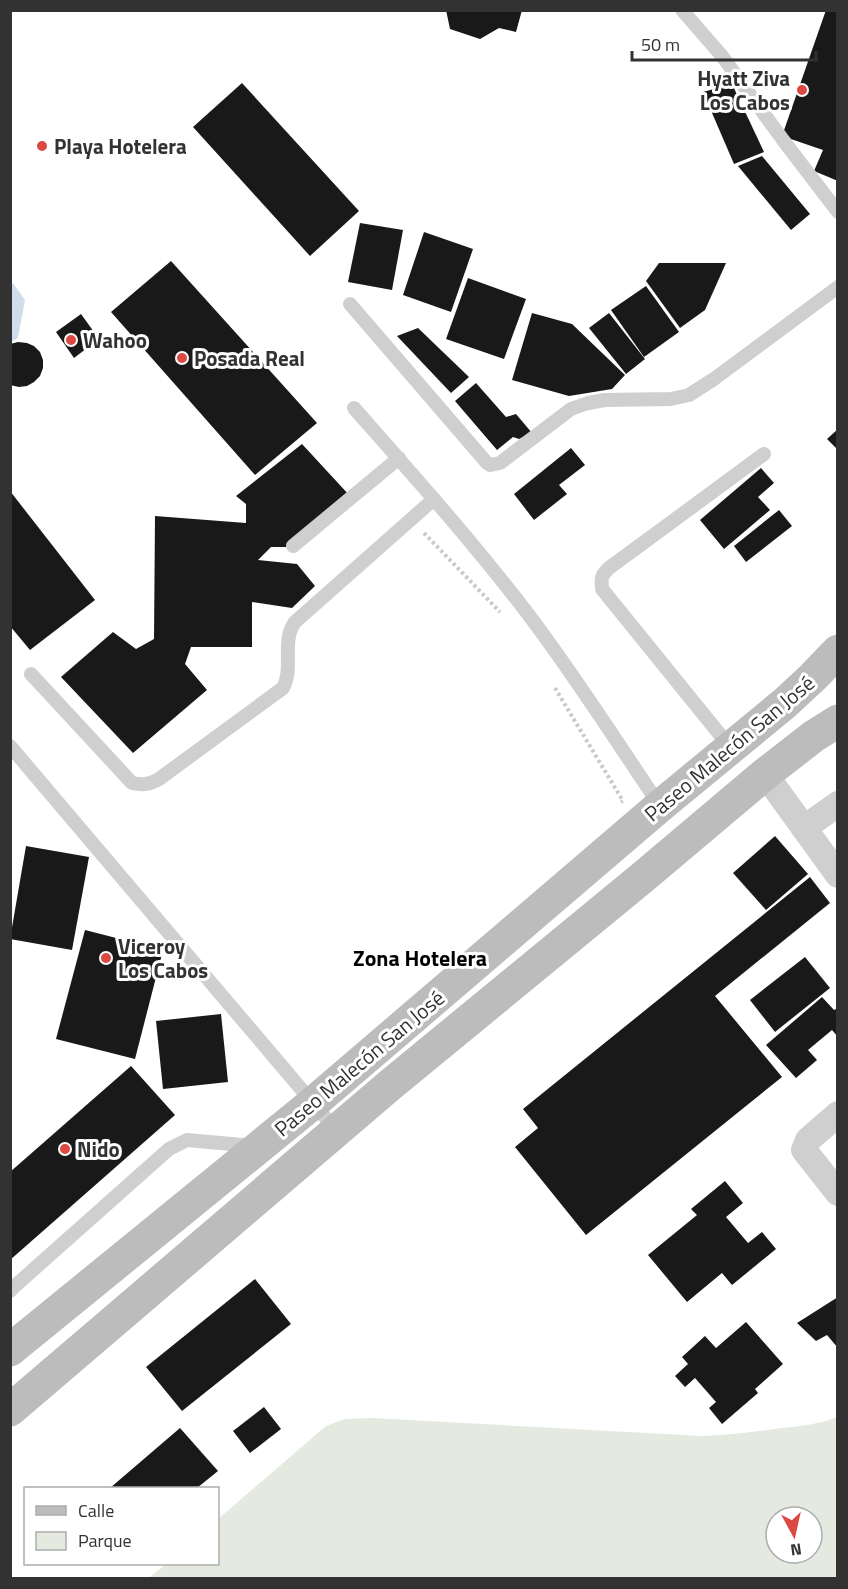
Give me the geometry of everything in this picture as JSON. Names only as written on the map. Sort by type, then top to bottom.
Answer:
[{"type":"main road","name":"Paseo Malecón San José","points":[[10,1350],[313,1103],[660,806],[785,703],[837,651]]},
{"type":"main road","name":"Paseo Malecón San José","points":[[10,1410],[336,1130],[765,774],[826,728]]},
{"type":"main road","points":[[366,1058],[390,1085]]},
{"type":"street","points":[[765,774],[837,875]]},
{"type":"street","points":[[804,828],[837,804]]},
{"type":"street","points":[[837,1114],[807,1140],[804,1150],[837,1193]]},
{"type":"lane","points":[[682,10],[723,56],[837,212]]},
{"type":"lane","points":[[350,304],[490,465],[500,463],[571,410],[588,403],[605,400],[671,399],[689,395],[714,379],[837,287]]},
{"type":"lane","points":[[354,408],[434,499],[528,614],[660,806]]},
{"type":"lane","points":[[730,747],[602,589],[601,582],[602,575],[609,568],[764,454]]},
{"type":"lane","points":[[293,546],[399,458]]},
{"type":"lane","points":[[31,674],[132,783],[151,784],[283,688],[287,681],[290,629],[295,622],[434,499]]},
{"type":"lane","points":[[10,746],[336,1130]]},
{"type":"lane","points":[[10,1291],[169,1149],[187,1140],[258,1147]]},
{"type":"path","points":[[411,520],[501,614]]},
{"type":"path","points":[[550,679],[623,801]]},
{"type":"green space","points":[[837,1417],[837,1578],[149,1578],[165,1565],[219,1565],[219,1518],[326,1426],[345,1419],[373,1418],[702,1436],[796,1426]]},
{"type":"water","points":[[13,283],[25,300],[18,338],[11,342],[10,286]]},
{"type":"building","points":[[446,10],[522,10],[516,32],[499,28],[480,39],[450,29]]},
{"type":"building","points":[[826,10],[838,10],[838,181],[814,171],[823,150],[782,136]]},
{"type":"building","points":[[242,83],[359,211],[310,256],[193,127]]},
{"type":"building","points":[[732,84],[764,152],[734,164],[703,92]]},
{"type":"building","points":[[762,156],[810,214],[791,230],[738,166]]},
{"type":"building","points":[[360,223],[403,230],[392,290],[348,282]]},
{"type":"building","points":[[424,232],[473,249],[451,312],[403,295]]},
{"type":"building","points":[[171,261],[317,423],[255,475],[111,312]]},
{"type":"building","points":[[659,263],[726,263],[705,310],[680,328],[646,281]]},
{"type":"building","points":[[468,278],[526,299],[504,359],[446,339]]},
{"type":"building","points":[[646,286],[679,332],[644,357],[611,310]]},
{"type":"building","points":[[532,313],[572,324],[625,375],[612,389],[569,396],[512,380]]},
{"type":"building","points":[[609,313],[645,359],[626,374],[589,328]]},
{"type":"building","points":[[81,314],[99,339],[74,358],[56,332]]},
{"type":"building","points":[[418,328],[469,377],[451,393],[397,336]]},
{"type":"building","points":[[18,342],[34,346],[40,352],[43,360],[40,376],[27,386],[19,387],[10,385],[10,344]]},
{"type":"building","points":[[476,383],[506,417],[516,414],[532,433],[519,439],[513,437],[497,450],[455,401]]},
{"type":"building","points":[[838,429],[838,450],[827,439]]},
{"type":"building","points":[[302,444],[350,496],[291,547],[271,547],[258,560],[297,564],[315,586],[292,608],[252,602],[252,647],[191,647],[185,664],[207,690],[133,753],[61,677],[113,632],[136,649],[154,639],[155,516],[246,523],[246,504],[236,496]]},
{"type":"building","points":[[571,448],[585,465],[559,485],[567,494],[534,520],[514,494]]},
{"type":"building","points":[[761,468],[774,483],[758,497],[770,510],[724,549],[700,520]]},
{"type":"building","points":[[10,491],[95,600],[30,650],[10,626]]},
{"type":"building","points":[[779,510],[792,526],[746,562],[734,546]]},
{"type":"building","points":[[775,836],[808,874],[766,910],[733,873]]},
{"type":"building","points":[[26,846],[89,857],[72,950],[10,939]]},
{"type":"building","points":[[810,877],[830,903],[715,996],[782,1077],[586,1235],[515,1147],[538,1128],[523,1109]]},
{"type":"building","points":[[85,930],[163,950],[135,1059],[56,1039]]},
{"type":"building","points":[[805,957],[830,988],[775,1032],[750,1000]]},
{"type":"building","points":[[822,997],[834,1010],[838,1008],[838,1037],[832,1030],[808,1050],[817,1060],[796,1078],[766,1045]]},
{"type":"building","points":[[221,1014],[228,1082],[163,1089],[156,1021]]},
{"type":"building","points":[[131,1066],[175,1115],[10,1260],[10,1172]]},
{"type":"building","points":[[725,1181],[743,1203],[726,1217],[748,1243],[762,1232],[776,1249],[732,1285],[722,1273],[687,1302],[648,1255],[697,1215],[691,1209]]},
{"type":"building","points":[[255,1279],[291,1324],[182,1411],[146,1367]]},
{"type":"building","points":[[838,1297],[838,1348],[827,1335],[816,1341],[797,1323]]},
{"type":"building","points":[[746,1322],[783,1364],[755,1389],[758,1393],[722,1424],[709,1408],[716,1402],[695,1378],[685,1387],[675,1376],[688,1364],[682,1357],[705,1336],[716,1348]]},
{"type":"building","points":[[264,1407],[281,1429],[250,1453],[233,1431]]},
{"type":"building","points":[[180,1428],[218,1471],[198,1487],[111,1487]]},
{"type":"place","name":"Hyatt Ziva Los Cabos","points":[[802,90]]},
{"type":"place","name":"Playa Hotelera","points":[[42,146]]},
{"type":"place","name":"Wahoo","points":[[71,340]]},
{"type":"place","name":"Posada Real","points":[[182,358]]},
{"type":"place","name":"Viceroy Los Cabos","points":[[106,958]]},
{"type":"place","name":"Nido","points":[[65,1149]]},
{"type":"district","name":"Zona Hotelera","points":[[420,958]]}]
